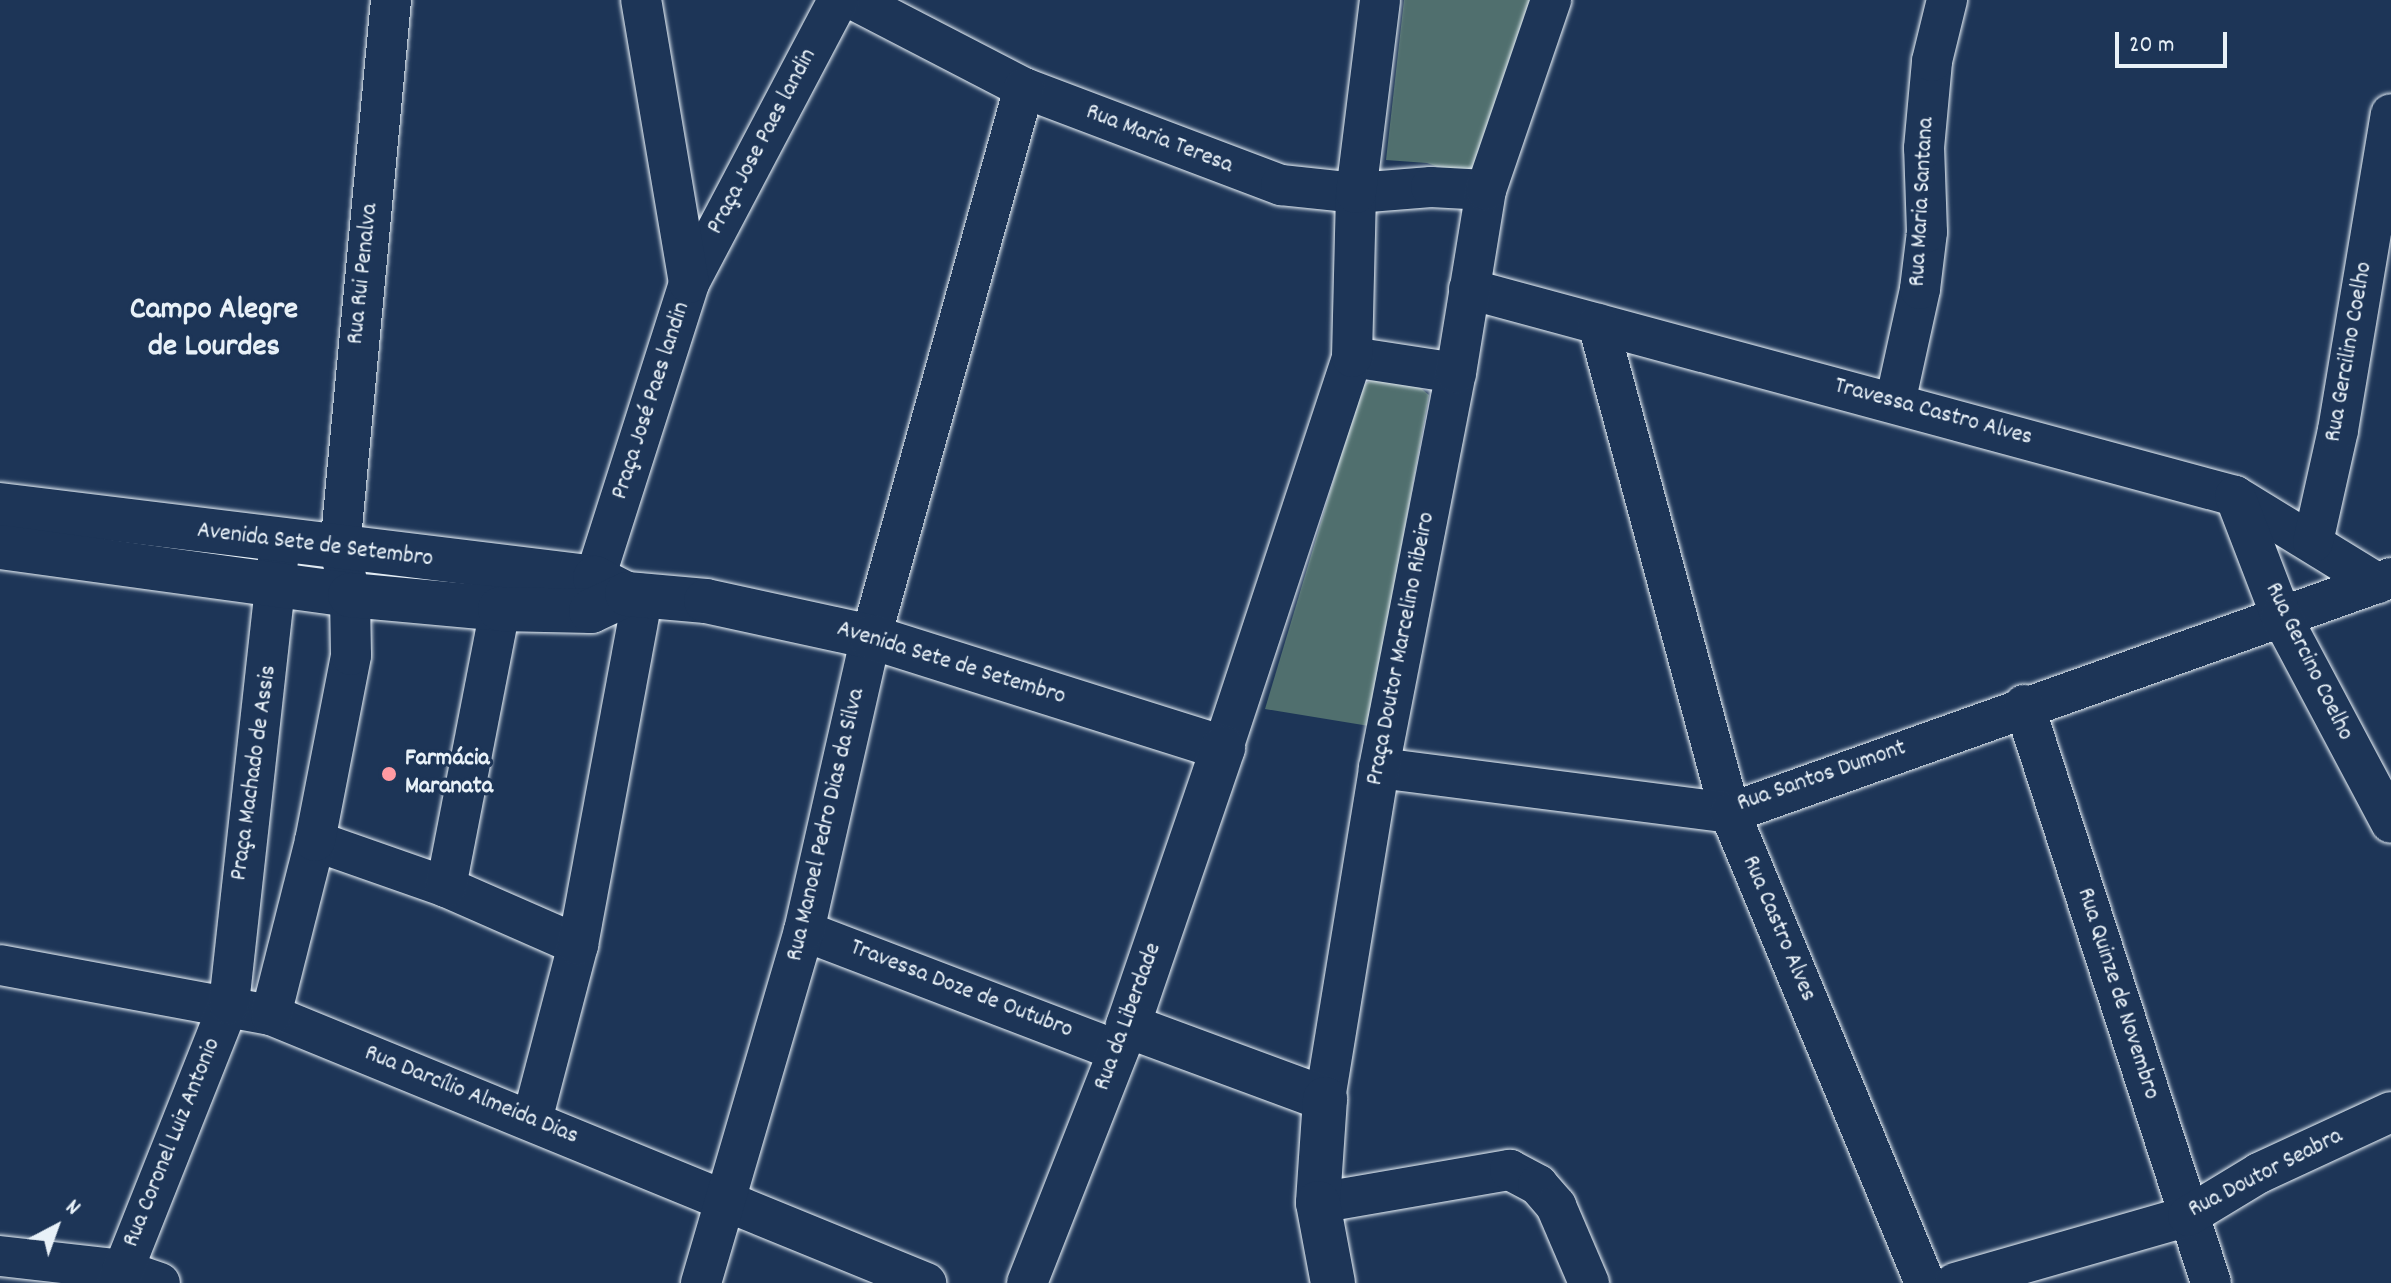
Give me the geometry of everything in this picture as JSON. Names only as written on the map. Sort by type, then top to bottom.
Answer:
[{"type":"main road","name":"Avenida Sete de Setembro","points":[[0,505],[278,564],[350,595],[500,609],[614,594]]},
{"type":"main road","name":"Avenida Sete de Setembro","points":[[0,547],[278,564],[340,549],[614,594],[764,612],[871,637],[1223,748]]},
{"type":"main road","name":"Rua da Liberdade","points":[[1123,1038],[1223,748]]},
{"type":"main road","points":[[1123,1038],[1325,1099],[1318,1203],[1333,1283]]},
{"type":"street","name":"Rua Rui Penalva","points":[[340,549],[391,0]]},
{"type":"street","name":"Praça José Paes landin","points":[[614,594],[689,283],[641,0]]},
{"type":"street","name":"Praça Jose Paes landin","points":[[689,283],[838,0]]},
{"type":"street","name":"Rua Maria Teresa","points":[[854,0],[1024,88],[1281,185],[1356,193],[1421,187],[1486,190]]},
{"type":"street","points":[[1223,748],[1352,357],[1356,193],[1380,0]]},
{"type":"street","name":"Praça Doutor Marcelino Ribeiro","points":[[1325,1099],[1379,768],[1456,373],[1486,190],[1551,0]]},
{"type":"street","name":"Rua Maria Santana","points":[[1895,403],[1920,289],[1927,232],[1924,148],[1932,61],[1947,0]]},
{"type":"street","name":"Rua Manoel Pedro Dias da Silva","points":[[701,1283],[804,931],[871,637],[1024,88]]},
{"type":"street","name":"Rua Gercilino Coelho","points":[[2313,542],[2338,430],[2391,114]]},
{"type":"street","name":"Travessa Castro Alves","points":[[1469,289],[2235,496],[2384,581]]},
{"type":"street","name":"Rua Santos Dumont","points":[[1598,324],[1730,813],[2024,705],[2384,581]]},
{"type":"street","points":[[1352,357],[1456,373]]},
{"type":"street","name":"Rua Gercino Coelho","points":[[2235,496],[2281,616],[2391,823]]},
{"type":"street","points":[[271,1015],[315,841],[351,655],[350,595],[340,549]]},
{"type":"street","name":"Praça Machado de Assis","points":[[229,1004],[278,564]]},
{"type":"street","points":[[532,1120],[578,945],[614,594]]},
{"type":"street","points":[[446,887],[500,609]]},
{"type":"street","name":"Rua Quinze de Novembro","points":[[2024,705],[2211,1283]]},
{"type":"street","points":[[1379,768],[1730,813]]},
{"type":"street","name":"Rua Castro Alves","points":[[1730,813],[1925,1283]]},
{"type":"street","points":[[315,841],[446,887],[578,945]]},
{"type":"street","name":"Travessa Doze de Outubro","points":[[804,931],[1123,1038]]},
{"type":"street","name":"Rua Darcílio Almeida Dias","points":[[0,965],[229,1004],[271,1015],[926,1283]]},
{"type":"street","name":"Rua Coronel Luiz Antonio","points":[[120,1276],[229,1004]]},
{"type":"street","name":"Rua da Liberdade","points":[[1027,1283],[1123,1038]]},
{"type":"street","name":"Rua Doutor Seabra","points":[[1955,1283],[2188,1216],[2259,1173],[2391,1112]]},
{"type":"street","points":[[1318,1203],[1510,1170],[1538,1185],[1556,1206],[1589,1283]]},
{"type":"street","points":[[0,1256],[160,1283]]},
{"type":"green space","points":[[1404,0],[1532,0],[1471,179],[1427,163],[1386,160]]},
{"type":"green space","points":[[1383,375],[1411,380],[1429,395],[1369,726],[1265,709],[1362,385]]},
{"type":"place","name":"Farmácia Maranata","points":[[389,774]]},
{"type":"district","name":"Campo Alegre de Lourdes","points":[[214,330]]}]
